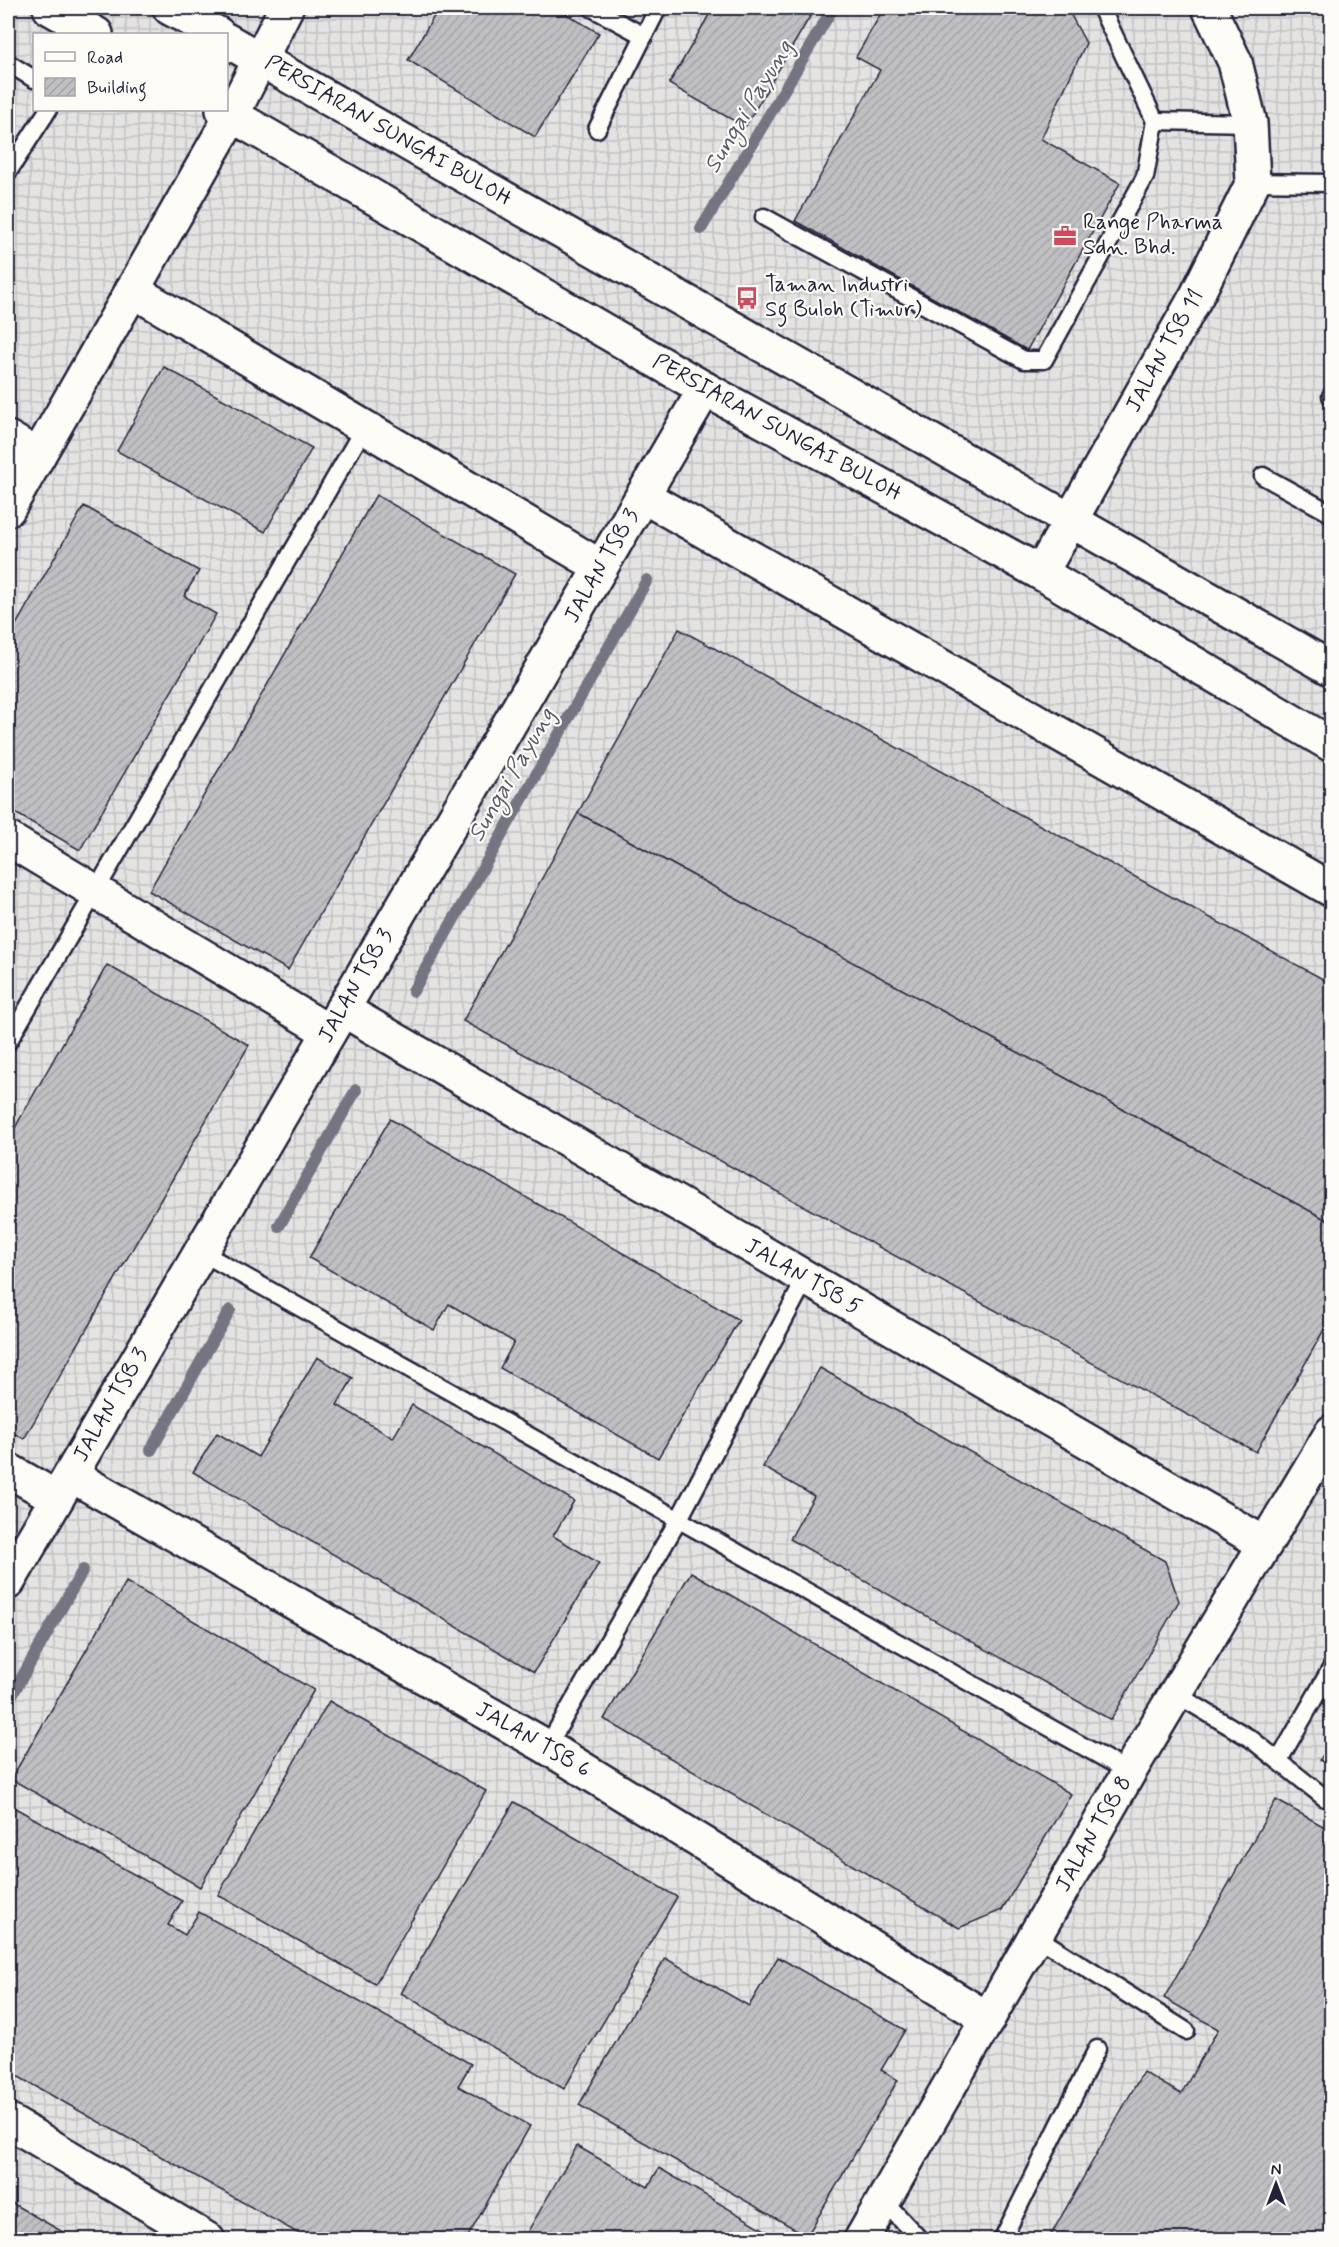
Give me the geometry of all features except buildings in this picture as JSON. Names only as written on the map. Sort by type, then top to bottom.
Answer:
[{"type":"street","points":[[50,8],[94,33]]},
{"type":"street","points":[[170,8],[216,33]]},
{"type":"street","points":[[228,110],[260,58],[286,8]]},
{"type":"street","name":"JALAN TSB 11","points":[[1041,573],[1197,295],[1253,182],[1250,123],[1235,62],[1209,8]]},
{"type":"street","name":"PERSIARAN SUNGAI BULOH","points":[[228,41],[1072,519],[1332,669]]},
{"type":"street","points":[[8,509],[132,290],[227,112]]},
{"type":"street","name":"PERSIARAN SUNGAI BULOH","points":[[227,112],[705,389],[1041,573],[1332,745]]},
{"type":"street","points":[[132,290],[601,567]]},
{"type":"street","name":"JALAN TSB 3","points":[[8,1582],[705,389]]},
{"type":"street","points":[[8,438],[38,456]]},
{"type":"street","points":[[643,496],[1332,890]]},
{"type":"street","name":"JALAN TSB 5","points":[[8,839],[95,891],[806,1278],[1264,1544]]},
{"type":"street","name":"JALAN TSB 8","points":[[861,2240],[1129,1772],[1264,1544],[1328,1447]]},
{"type":"street","name":"JALAN TSB 6","points":[[8,1470],[64,1487],[547,1747],[988,2019]]},
{"type":"street","points":[[8,2121],[208,2240]]},
{"type":"lane","points":[[592,8],[644,36]]},
{"type":"lane","points":[[597,129],[658,8]]},
{"type":"lane","points":[[764,217],[1024,360],[1044,360],[1144,177],[1155,121],[1101,8]]},
{"type":"lane","points":[[8,63],[33,78]]},
{"type":"lane","points":[[8,172],[47,111]]},
{"type":"lane","points":[[1155,121],[1250,123]]},
{"type":"lane","points":[[1253,182],[1332,183]]},
{"type":"lane","points":[[8,1042],[364,428]]},
{"type":"lane","points":[[1263,476],[1332,514]]},
{"type":"lane","points":[[201,1252],[1129,1772]]},
{"type":"lane","points":[[547,1747],[679,1519],[806,1278]]},
{"type":"lane","points":[[1279,1760],[1332,1667]]},
{"type":"lane","points":[[1176,1694],[1251,1740],[1325,1798]]},
{"type":"lane","points":[[1035,1936],[1186,2031]]},
{"type":"lane","points":[[1002,2240],[1097,2049]]},
{"type":"lane","points":[[883,2200],[920,2240]]},
{"type":"shaded area","points":[[8,8],[1331,8],[1331,2239],[8,2239]]},
{"type":"waterway","name":"Sungai Payung","points":[[701,229],[833,8]]},
{"type":"waterway","name":"Sungai Payung","points":[[413,991],[647,580]]},
{"type":"waterway","name":"Sungai Payung","points":[[279,1226],[356,1090]]},
{"type":"waterway","name":"Sungai Payung","points":[[151,1450],[230,1310]]},
{"type":"waterway","name":"Sungai Payung","points":[[8,1702],[83,1570]]},
{"type":"place","name":"Range Pharma Sdn. Bhd.","points":[[1065,236]]},
{"type":"place","name":"Taman Industri Sg Buloh (Timur)","points":[[747,298]]}]
